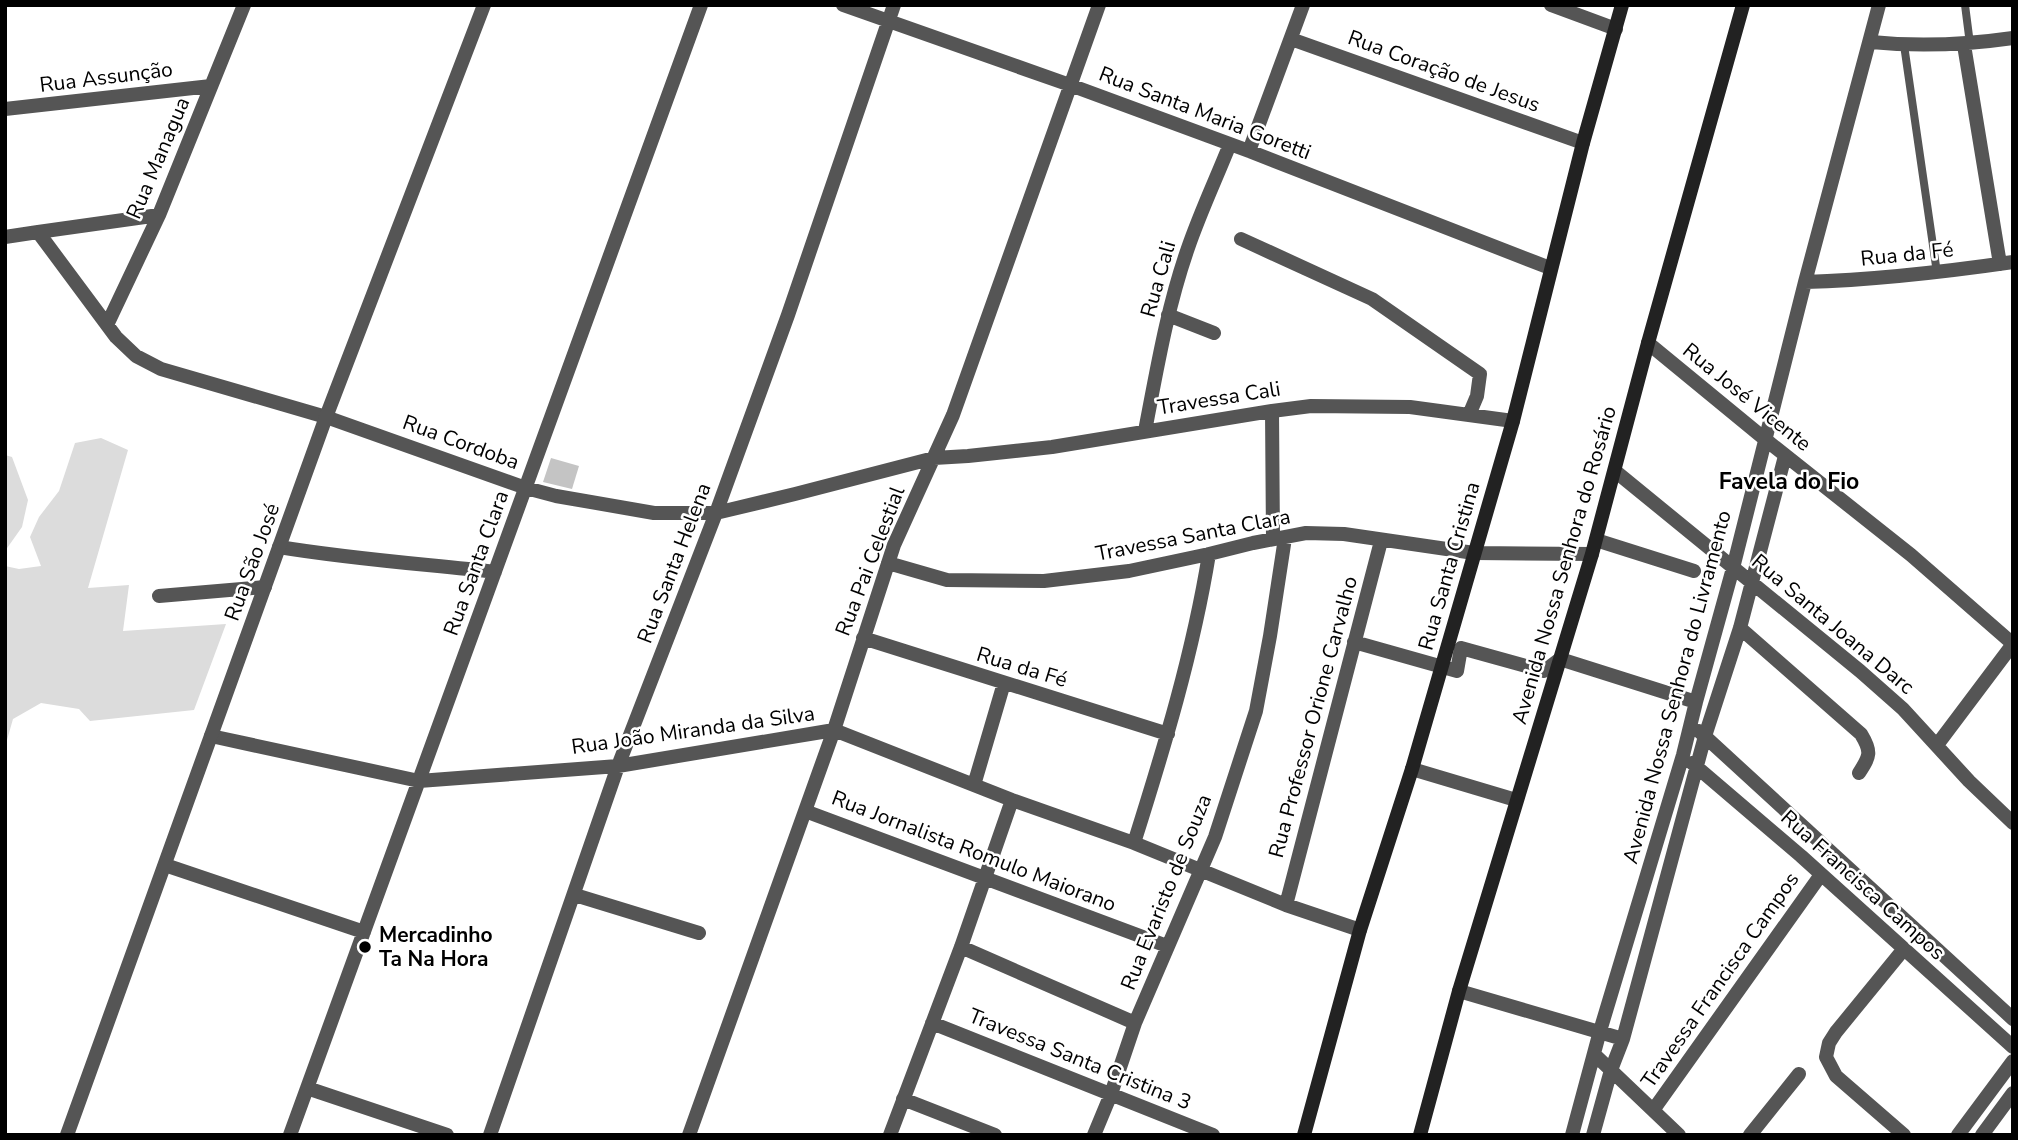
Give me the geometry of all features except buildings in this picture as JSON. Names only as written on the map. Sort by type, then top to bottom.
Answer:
[{"type":"main road","name":"Rua Santa Cristina","points":[[1304,1135],[1360,930],[1412,769],[1513,421],[1550,268],[1622,5]]},
{"type":"main road","name":"Avenida Nossa Senhora do Rosário","points":[[1420,1135],[1459,991],[1594,547],[1743,5]]},
{"type":"street","name":"Rua Managua","points":[[107,325],[159,215],[244,5]]},
{"type":"street","name":"Rua São José","points":[[67,1135],[326,417],[484,5]]},
{"type":"street","name":"Rua Santa Clara","points":[[290,1135],[701,5]]},
{"type":"street","name":"Rua Santa Maria Goretti","points":[[843,5],[1249,151],[1550,268]]},
{"type":"street","name":"Rua Santa Helena","points":[[490,1135],[618,766],[716,513],[788,315],[894,5]]},
{"type":"street","name":"Rua Pai Celestial","points":[[689,1135],[834,730],[894,545],[953,415],[1099,5]]},
{"type":"street","points":[[1249,151],[1303,5]]},
{"type":"street","points":[[1551,5],[1616,29]]},
{"type":"street","name":"Avenida Nossa Senhora do Livramento","points":[[1572,1135],[1600,1031],[1684,755],[1879,5]]},
{"type":"street","points":[[1871,42],[1904,45],[1967,44],[2013,38]]},
{"type":"street","name":"Rua Coração de Jesus","points":[[1291,39],[1583,143]]},
{"type":"street","points":[[1967,44],[2006,263]]},
{"type":"street","name":"Rua Assunção","points":[[5,109],[211,86]]},
{"type":"street","name":"Rua Cali","points":[[1145,431],[1168,315],[1188,249],[1230,144]]},
{"type":"street","points":[[5,237],[159,215]]},
{"type":"street","name":"Rua Cordoba","points":[[38,232],[107,325],[126,347],[148,363],[326,417],[526,488],[556,496],[654,513],[716,513],[934,458]]},
{"type":"street","points":[[1241,239],[1372,299],[1480,374],[1477,396],[1469,415]]},
{"type":"street","name":"Rua da Fé","points":[[1805,282],[1852,281],[1937,273],[2006,263]]},
{"type":"street","points":[[1168,315],[1214,333]]},
{"type":"street","name":"Rua José Vicente","points":[[1648,343],[1911,555],[2013,644]]},
{"type":"street","name":"Travessa Cali","points":[[934,458],[1052,447],[1311,406],[1409,407],[1513,421]]},
{"type":"street","name":"Rua Evaristo de Souza","points":[[1094,1135],[1135,1023],[1215,837],[1256,711],[1270,636],[1279,538],[1272,411]]},
{"type":"street","name":"Avenida Nossa Senhora do Livramento","points":[[1593,1135],[1623,1038],[1705,736],[1740,628],[1786,456]]},
{"type":"street","name":"Rua Santa Joana Darc","points":[[1615,471],[1860,671],[1902,709],[1969,781],[2013,823]]},
{"type":"street","name":"Travessa Santa Clara","points":[[888,563],[947,580],[1044,582],[1129,571],[1306,533],[1344,534],[1474,553],[1594,547],[1694,571]]},
{"type":"street","name":"Rua Professor Orione Carvalho","points":[[1286,905],[1381,541]]},
{"type":"street","points":[[279,547],[328,555],[495,572]]},
{"type":"street","points":[[1134,843],[1168,734],[1203,590],[1209,554]]},
{"type":"street","points":[[159,596],[265,587]]},
{"type":"street","points":[[1740,628],[1861,734],[1869,753],[1859,773]]},
{"type":"street","name":"Rua da Fé","points":[[863,638],[1168,734]]},
{"type":"street","points":[[1354,642],[1457,671],[1461,648],[1544,671],[1560,659],[1696,702]]},
{"type":"street","points":[[1937,745],[2013,644]]},
{"type":"street","points":[[974,785],[1003,683]]},
{"type":"street","name":"Rua Francisca Campos","points":[[1692,724],[2013,1019]]},
{"type":"street","name":"Rua João Miranda da Silva","points":[[211,736],[419,781],[618,766],[834,730],[1012,800],[1134,843],[1286,905],[1360,930]]},
{"type":"street","name":"Rua Francisca Campos","points":[[1684,755],[1801,856],[1820,876],[2013,1047]]},
{"type":"street","points":[[1412,769],[1516,800]]},
{"type":"street","points":[[890,1135],[961,947],[1012,800]]},
{"type":"street","name":"Rua Jornalista Romulo Maiorano","points":[[805,811],[1167,946]]},
{"type":"street","points":[[165,865],[364,932]]},
{"type":"street","name":"Travessa Francisca Campos","points":[[1654,1109],[1820,876]]},
{"type":"street","points":[[575,894],[699,933]]},
{"type":"street","points":[[961,947],[1135,1023]]},
{"type":"street","points":[[1903,950],[1836,1032],[1829,1043],[1826,1057],[1845,1084],[1904,1135]]},
{"type":"street","points":[[1459,991],[1623,1038]]},
{"type":"street","name":"Travessa Santa Cristina 3","points":[[932,1023],[1213,1135]]},
{"type":"street","points":[[1595,1055],[1679,1135]]},
{"type":"street","points":[[1958,1135],[2013,1060]]},
{"type":"street","points":[[1750,1135],[1799,1074]]},
{"type":"street","points":[[307,1088],[447,1135]]},
{"type":"street","points":[[1982,1135],[2013,1093]]},
{"type":"street","points":[[904,1099],[993,1134]]},
{"type":"lane","points":[[1965,5],[1967,44]]},
{"type":"lane","points":[[1904,45],[1937,273]]},
{"type":"shaded area","points":[[101,438],[128,450],[88,588],[129,585],[123,631],[226,624],[194,710],[90,721],[79,709],[41,703],[13,719],[5,747],[5,566],[19,569],[41,566],[30,537],[39,517],[59,491],[75,443]]},
{"type":"shaded area","points":[[5,455],[12,457],[28,500],[22,527],[5,551]]},
{"type":"place","name":"Mercadinho Ta Na Hora","points":[[365,947]]},
{"type":"district","name":"Favela do Fio","points":[[1789,481]]}]
